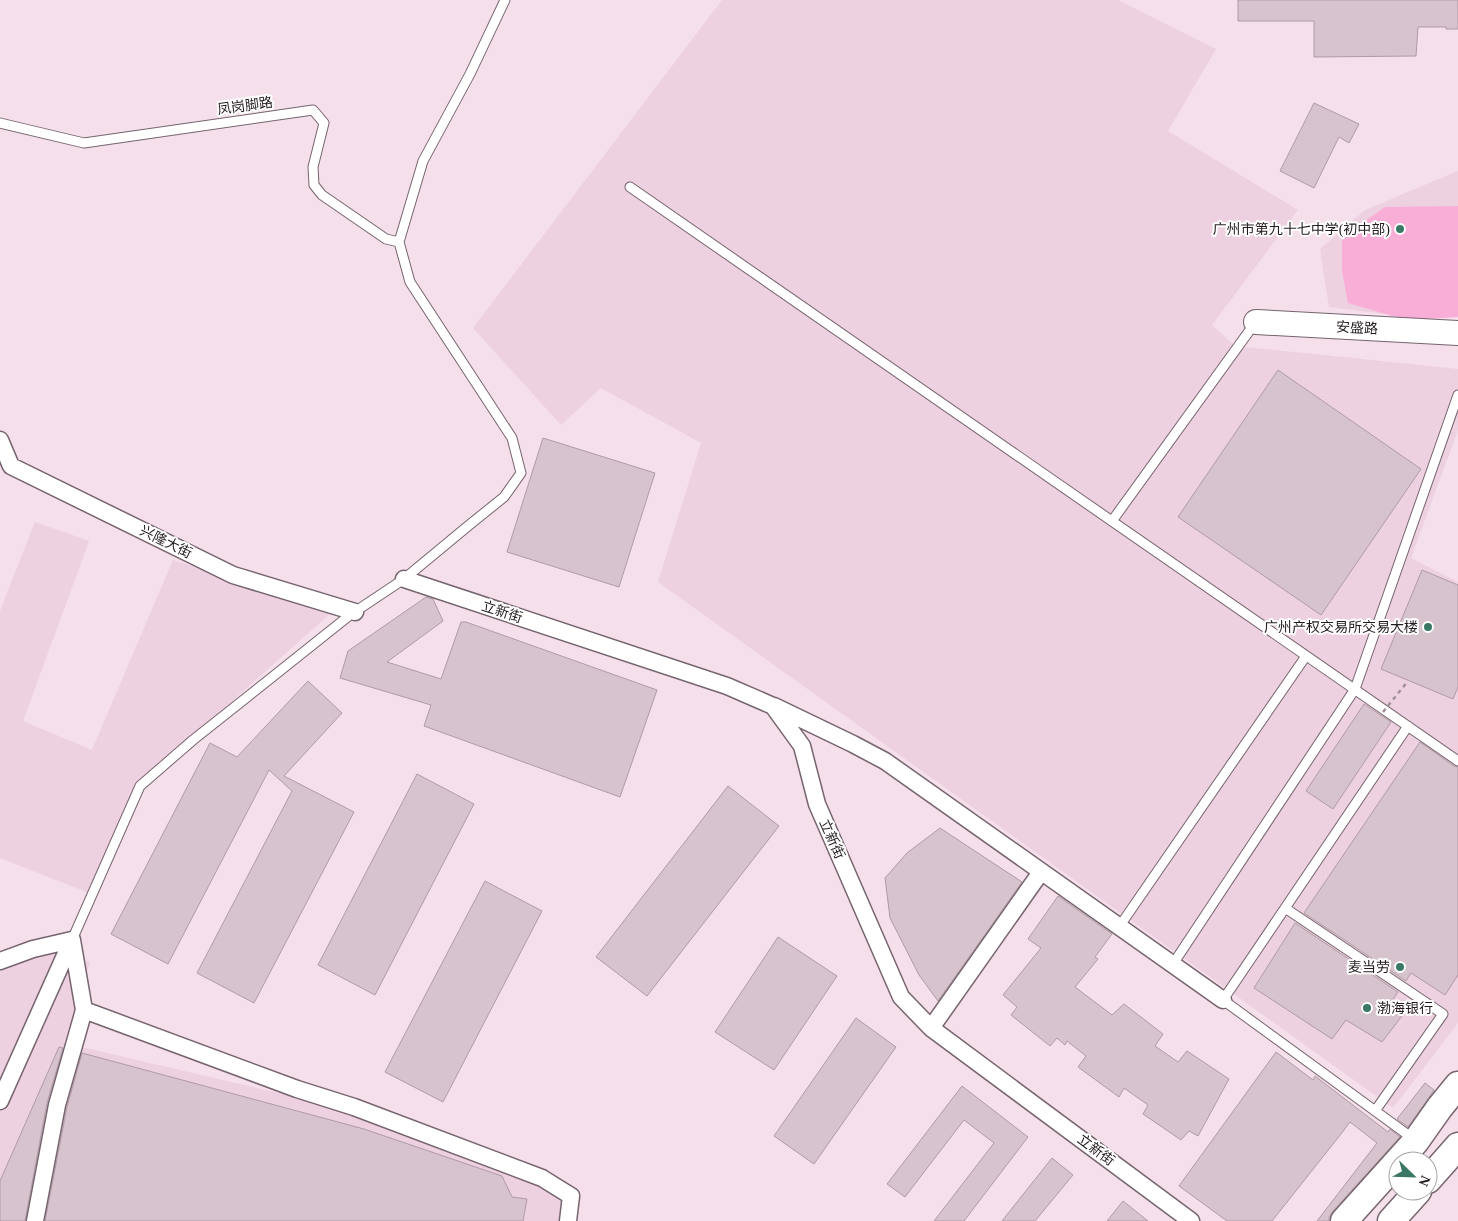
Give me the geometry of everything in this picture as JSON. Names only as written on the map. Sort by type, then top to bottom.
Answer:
[{"type":"main road","points":[[1344,1221],[1416,1141],[1458,1085]]},
{"type":"main road","points":[[1438,1169],[1458,1146]]},
{"type":"main road","points":[[1391,1221],[1409,1201]]},
{"type":"street","name":"安盛路","points":[[1256,322],[1458,333]]},
{"type":"street","name":"兴隆大街","points":[[0,440],[11,466],[233,575],[355,612]]},
{"type":"street","name":"立新街","points":[[404,579],[727,686],[773,706],[802,746],[817,804],[901,997],[931,1028],[1192,1221]]},
{"type":"street","points":[[773,706],[846,740],[885,762],[1224,1000]]},
{"type":"street","points":[[931,1028],[1041,872]]},
{"type":"street","points":[[0,961],[33,949],[72,940]]},
{"type":"street","points":[[35,1221],[56,1105],[84,1010],[72,940]]},
{"type":"street","points":[[0,1101],[72,940]]},
{"type":"street","points":[[84,1010],[542,1178],[571,1196],[568,1221]]},
{"type":"lane","points":[[72,940],[140,786],[193,740],[355,612],[404,579],[504,497],[521,473],[512,438],[410,282],[399,242],[423,161],[470,74],[505,0]]},
{"type":"lane","name":"凤岗脚路","points":[[0,123],[84,143],[313,110],[324,122],[313,167],[314,185],[322,195],[386,239],[399,242]]},
{"type":"lane","points":[[630,187],[1458,761]]},
{"type":"lane","points":[[1112,521],[1256,322]]},
{"type":"lane","points":[[1173,964],[1355,689],[1458,395]]},
{"type":"lane","points":[[1120,926],[1306,656]]},
{"type":"lane","points":[[1408,726],[1224,1000],[1416,1141]]},
{"type":"lane","points":[[1285,908],[1443,1014],[1375,1111]]},
{"type":"path","points":[[1383,712],[1408,681]]},
{"type":"shaded area","points":[[722,0],[1118,0],[1216,49],[1168,131],[1298,210],[1212,325],[1235,346],[1458,369],[1458,430],[1411,558],[1458,582],[1458,1023],[1393,1108],[658,582],[701,443],[601,388],[561,425],[473,328]]},
{"type":"shaded area","name":"广州市第九十七中学(初中部)","points":[[1458,171],[1458,317],[1422,319],[1329,307],[1320,249],[1365,210]]},
{"type":"shaded area","name":"广州市第九十七中学(初中部)","points":[[1458,206],[1458,317],[1406,320],[1348,303],[1342,271],[1342,237],[1385,207]]},
{"type":"shaded area","points":[[35,522],[89,541],[23,721],[92,750],[173,560],[332,612],[138,785],[89,893],[0,858],[0,611]]},
{"type":"shaded area","points":[[57,941],[90,963],[64,1043],[373,1115],[563,1191],[561,1221],[0,1221],[0,966]]},
{"type":"building","points":[[1238,0],[1458,0],[1458,29],[1418,27],[1416,56],[1314,57],[1314,21],[1238,21]]},
{"type":"building","points":[[1314,103],[1359,124],[1349,143],[1339,137],[1314,188],[1280,171]]},
{"type":"building","points":[[1278,370],[1421,469],[1321,615],[1178,517]]},
{"type":"building","points":[[543,438],[655,473],[619,587],[507,552]]},
{"type":"building","name":"广州产权交易所交易大楼","points":[[1422,570],[1458,585],[1458,687],[1453,699],[1381,669]]},
{"type":"building","points":[[426,597],[433,599],[443,621],[387,662],[441,679],[461,622],[466,622],[657,690],[620,797],[424,726],[431,705],[340,678],[348,651]]},
{"type":"building","points":[[308,681],[342,713],[284,776],[354,812],[254,1003],[197,973],[292,791],[269,770],[168,964],[111,934],[210,743],[237,757]]},
{"type":"building","points":[[1364,704],[1391,722],[1333,809],[1306,791]]},
{"type":"building","points":[[1420,742],[1458,767],[1458,975],[1445,995],[1411,973],[1406,981],[1304,913]]},
{"type":"building","points":[[417,774],[474,804],[375,995],[318,965]]},
{"type":"building","points":[[728,786],[779,826],[647,996],[596,957]]},
{"type":"building","points":[[940,828],[1022,882],[938,1001],[919,975],[890,918],[885,878],[907,853]]},
{"type":"building","points":[[485,881],[542,911],[443,1102],[385,1072]]},
{"type":"building","points":[[1058,896],[1112,934],[1095,957],[1098,959],[1075,987],[1112,1015],[1124,1004],[1163,1034],[1155,1046],[1178,1062],[1187,1051],[1229,1079],[1198,1136],[1189,1131],[1181,1140],[1143,1114],[1148,1105],[1124,1088],[1119,1097],[1078,1067],[1086,1056],[1067,1041],[1065,1045],[1057,1038],[1050,1046],[1011,1015],[1017,1007],[1003,995],[1041,948],[1028,939]]},
{"type":"building","points":[[1295,923],[1398,992],[1391,1002],[1405,1012],[1382,1042],[1346,1020],[1332,1039],[1254,988]]},
{"type":"building","points":[[778,937],[837,976],[774,1070],[715,1032]]},
{"type":"building","points":[[856,1018],[896,1047],[814,1164],[774,1136]]},
{"type":"building","points":[[59,1047],[63,1048],[47,1103],[25,1221],[0,1221],[0,1181]]},
{"type":"building","points":[[1276,1052],[1313,1080],[1315,1076],[1388,1132],[1390,1129],[1400,1137],[1333,1211],[1329,1221],[1317,1221],[1377,1143],[1350,1122],[1272,1221],[1227,1221],[1179,1186]]},
{"type":"building","points":[[82,1053],[364,1129],[502,1176],[512,1197],[527,1199],[523,1221],[45,1221],[67,1107]]},
{"type":"building","points":[[1425,1083],[1434,1090],[1408,1127],[1397,1119]]},
{"type":"building","points":[[962,1086],[1028,1137],[964,1221],[934,1221],[994,1143],[964,1120],[905,1197],[887,1184]]},
{"type":"building","points":[[1052,1158],[1073,1175],[1035,1221],[1002,1221]]},
{"type":"building","points":[[1123,1201],[1148,1221],[1107,1221]]},
{"type":"place","name":"广州市第九十七中学(初中部)","points":[[1400,229]]},
{"type":"place","name":"广州产权交易所交易大楼","points":[[1428,627]]},
{"type":"place","name":"麦当劳","points":[[1400,967]]},
{"type":"place","name":"渤海银行","points":[[1367,1008]]}]
